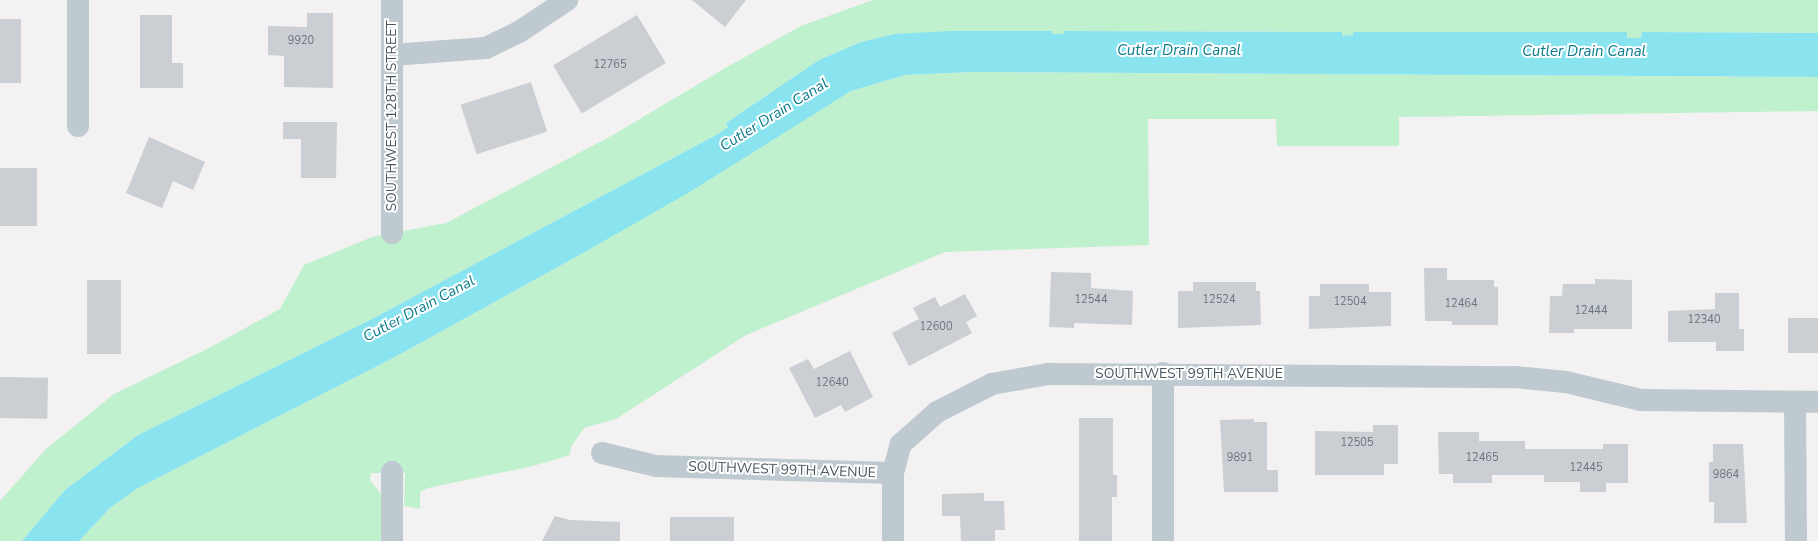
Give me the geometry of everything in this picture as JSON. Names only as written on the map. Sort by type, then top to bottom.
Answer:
[{"type":"street","points":[[78,0],[78,126]]},
{"type":"street","name":"SOUTHWEST 128TH STREET","points":[[392,0],[392,232]]},
{"type":"street","points":[[392,55],[486,48],[519,32],[567,0]]},
{"type":"street","name":"SOUTHWEST 99TH AVENUE","points":[[602,453],[656,466],[893,473],[901,444],[912,431],[949,404],[992,384],[1048,374],[1521,378],[1566,382],[1641,400],[1818,402]]},
{"type":"street","points":[[1162,541],[1163,374]]},
{"type":"street","points":[[1796,402],[1796,541]]},
{"type":"street","points":[[392,472],[392,541]]},
{"type":"street","points":[[892,541],[893,473]]},
{"type":"green space","points":[[873,0],[1818,0],[1818,33],[1642,32],[1641,38],[1627,38],[1627,32],[1354,32],[1354,35],[1342,36],[1341,32],[1064,31],[1064,34],[1052,34],[1052,32],[894,34],[861,42],[819,60],[726,123],[728,127],[718,134],[370,320],[138,435],[65,490],[22,541],[0,541],[0,501],[46,449],[114,394],[209,348],[280,309],[304,265],[372,237],[446,223],[613,135],[727,67],[801,26]]},
{"type":"green space","points":[[971,72],[1818,77],[1818,111],[1399,117],[1399,146],[1277,146],[1276,119],[1148,119],[1149,245],[945,252],[746,335],[616,419],[584,428],[571,447],[570,455],[533,466],[428,488],[420,492],[420,509],[404,506],[405,473],[371,473],[370,480],[381,494],[383,541],[79,541],[110,508],[138,488],[395,357],[576,257],[851,91],[905,75]]},
{"type":"water","name":"Cutler Drain Canal","points":[[950,31],[1052,31],[1052,34],[1063,34],[1064,31],[1342,32],[1342,36],[1353,35],[1353,32],[1627,32],[1627,38],[1641,38],[1642,32],[1818,33],[1818,77],[971,72],[905,75],[851,91],[688,193],[576,257],[395,357],[138,488],[110,508],[79,541],[22,541],[65,490],[138,435],[370,320],[718,134],[728,127],[726,123],[819,60],[861,42],[894,34]]},
{"type":"building","points":[[692,0],[746,0],[725,27]]},
{"type":"building","points":[[307,13],[333,13],[333,88],[284,87],[284,56],[268,55],[268,26],[307,27]]},
{"type":"building","points":[[140,15],[172,15],[172,63],[183,63],[183,88],[140,88]]},
{"type":"building","points":[[637,15],[666,63],[582,113],[553,65]]},
{"type":"building","points":[[0,19],[21,19],[21,83],[0,83]]},
{"type":"building","points":[[531,82],[547,131],[477,154],[461,105]]},
{"type":"building","points":[[283,122],[337,122],[336,178],[301,178],[301,139],[283,139]]},
{"type":"building","points":[[149,137],[205,162],[193,190],[173,181],[162,208],[126,193]]},
{"type":"building","points":[[0,168],[37,168],[37,226],[0,226]]},
{"type":"building","points":[[1424,268],[1447,268],[1447,280],[1494,280],[1494,287],[1498,287],[1498,325],[1452,325],[1452,321],[1425,321]]},
{"type":"building","points":[[1051,272],[1091,273],[1091,288],[1133,291],[1132,325],[1074,323],[1074,328],[1049,327]]},
{"type":"building","points":[[1595,279],[1632,280],[1632,329],[1574,329],[1574,333],[1549,333],[1550,296],[1562,296],[1563,284],[1595,284]]},
{"type":"building","points":[[87,280],[121,280],[121,354],[87,354]]},
{"type":"building","points":[[1193,282],[1256,282],[1256,291],[1260,291],[1261,325],[1178,328],[1178,291],[1193,291]]},
{"type":"building","points":[[1320,284],[1369,284],[1369,292],[1391,292],[1391,326],[1309,329],[1309,296],[1320,296]]},
{"type":"building","points":[[1715,293],[1739,293],[1739,329],[1744,329],[1744,351],[1716,351],[1716,342],[1668,342],[1668,311],[1715,309]]},
{"type":"building","points":[[965,294],[977,316],[966,322],[972,333],[909,366],[892,333],[919,319],[913,308],[935,297],[940,307]]},
{"type":"building","points":[[1788,318],[1818,318],[1818,353],[1788,353]]},
{"type":"building","points":[[850,351],[873,397],[845,412],[841,405],[815,418],[789,368],[808,359],[814,369]]},
{"type":"building","points":[[0,377],[48,378],[47,419],[0,418]]},
{"type":"building","points":[[1079,418],[1113,418],[1113,475],[1117,475],[1117,497],[1112,497],[1112,541],[1079,541]]},
{"type":"building","points":[[1254,419],[1254,422],[1267,422],[1267,470],[1278,470],[1278,492],[1224,492],[1220,420]]},
{"type":"building","points":[[1373,425],[1398,425],[1398,464],[1384,464],[1384,475],[1315,475],[1315,431],[1373,432]]},
{"type":"building","points":[[1438,432],[1479,432],[1479,441],[1525,441],[1525,449],[1603,449],[1603,444],[1628,444],[1628,483],[1606,483],[1606,492],[1580,492],[1580,482],[1544,482],[1544,475],[1492,475],[1492,483],[1453,483],[1453,474],[1439,474]]},
{"type":"building","points":[[1713,444],[1743,444],[1747,523],[1714,523],[1714,502],[1709,502],[1709,462],[1713,462]]},
{"type":"building","points":[[984,493],[984,501],[1004,501],[1005,530],[995,530],[995,541],[961,541],[960,516],[942,516],[942,494]]},
{"type":"building","points":[[555,516],[570,520],[620,522],[620,541],[542,541]]},
{"type":"building","points":[[670,517],[734,517],[734,541],[670,541]]}]
